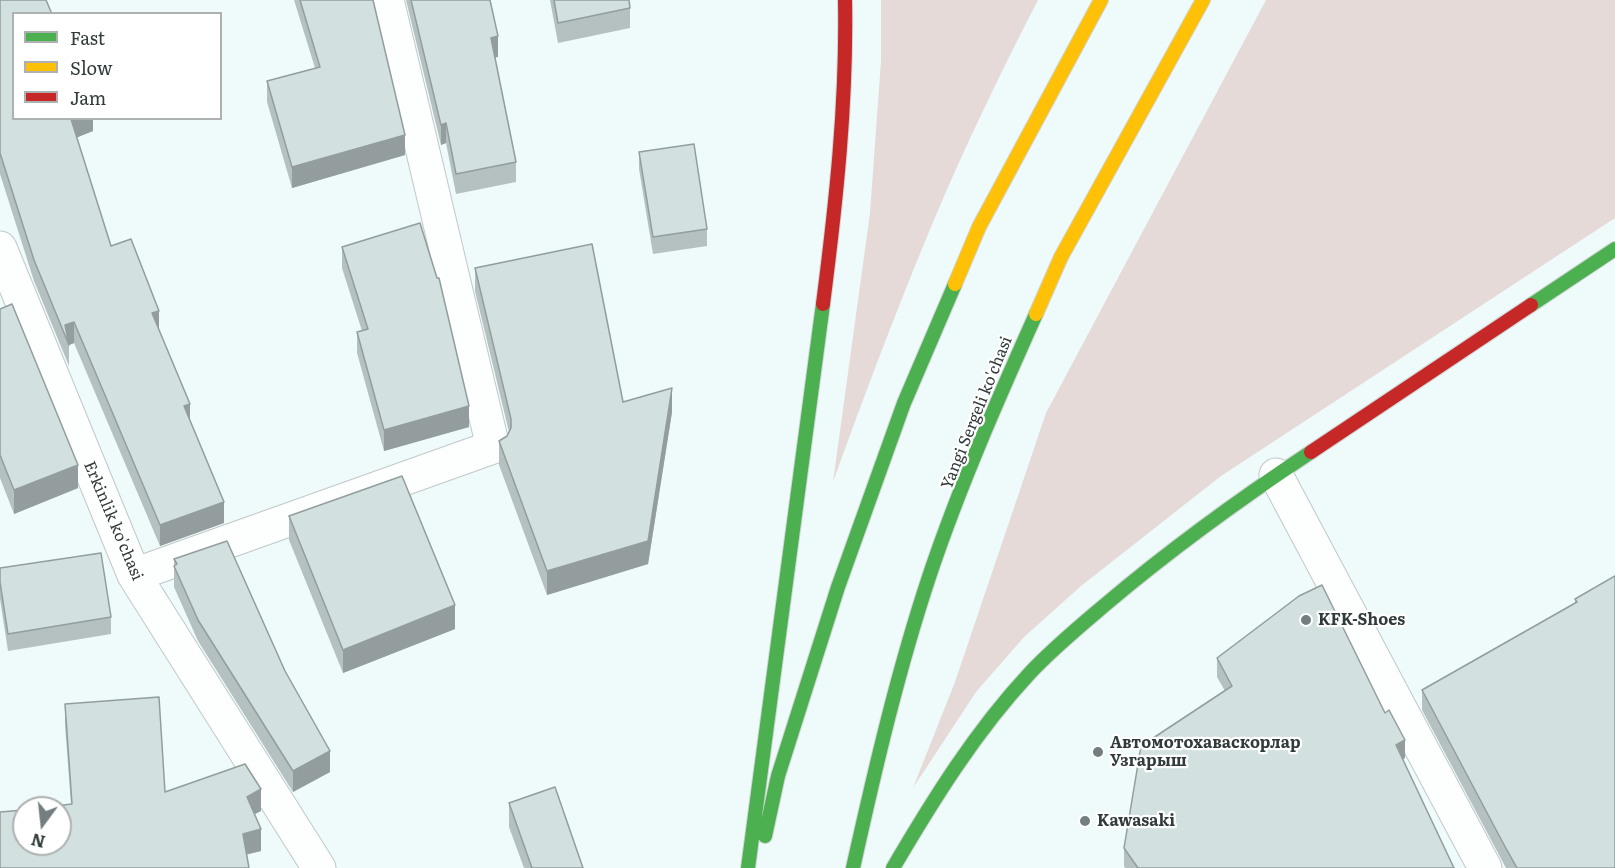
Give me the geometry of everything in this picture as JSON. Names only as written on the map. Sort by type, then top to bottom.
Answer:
[{"type":"main road","points":[[748,868],[830,249],[843,116],[845,0]]},
{"type":"main road","points":[[758,868],[778,776],[834,598],[904,403],[979,227],[1101,0]]},
{"type":"main road","name":"Yangi Sergeli ko'chasi","points":[[853,868],[884,732],[930,574],[985,430],[1061,257],[1203,0]]},
{"type":"main road","points":[[893,868],[940,790],[973,742],[1020,684],[1064,639],[1127,585],[1194,533],[1276,475],[1615,249]]},
{"type":"street","points":[[134,575],[493,447],[387,0]]},
{"type":"street","name":"Erkinlik ko'chasi","points":[[0,248],[134,575],[320,868]]},
{"type":"street","points":[[1276,475],[1485,868]]},
{"type":"shaded area","points":[[881,0],[1038,0],[982,112],[943,198],[868,386],[833,482],[870,213],[881,61]]},
{"type":"shaded area","points":[[1266,0],[1615,0],[1615,218],[1221,476],[1081,586],[1024,637],[976,692],[913,788],[955,682],[1046,413]]},
{"type":"building","points":[[0,0],[46,0],[51,12],[12,12],[12,120],[72,120],[111,246],[131,239],[159,311],[152,313],[190,404],[184,406],[224,502],[160,525],[74,322],[65,325],[69,345],[34,260],[0,153]]},
{"type":"building","points":[[300,0],[373,0],[405,135],[292,167],[267,81],[320,67]]},
{"type":"building","points":[[411,0],[490,0],[498,36],[491,38],[516,162],[456,174],[446,123],[441,125]]},
{"type":"building","points":[[554,0],[629,0],[630,8],[558,23]]},
{"type":"building","points":[[694,144],[707,229],[653,237],[639,152]]},
{"type":"building","points":[[420,223],[437,278],[439,278],[469,406],[384,430],[357,332],[368,329],[342,247]]},
{"type":"building","points":[[592,244],[623,402],[672,388],[648,541],[547,571],[499,441],[507,436],[511,428],[511,419],[475,268]]},
{"type":"building","points":[[12,304],[78,465],[14,490],[0,455],[0,309]]},
{"type":"building","points":[[402,476],[455,605],[343,650],[289,516]]},
{"type":"building","points":[[227,541],[285,671],[330,751],[293,771],[198,620],[174,566],[177,564],[174,559]]},
{"type":"building","points":[[101,553],[111,617],[8,634],[0,568]]},
{"type":"building","points":[[1615,576],[1615,868],[1517,868],[1422,690],[1577,602],[1575,599]]},
{"type":"building","points":[[1322,585],[1385,713],[1389,710],[1405,740],[1396,745],[1454,868],[1138,868],[1124,848],[1141,746],[1232,686],[1217,658],[1299,596]]},
{"type":"building","points":[[159,697],[165,792],[245,764],[261,789],[247,797],[261,829],[243,834],[249,868],[0,868],[0,812],[12,811],[12,856],[72,856],[72,796],[65,704]]},
{"type":"building","points":[[555,787],[583,868],[532,868],[509,803]]},
{"type":"traffic: fast","points":[[1531,305],[1615,249]]},
{"type":"traffic: fast","points":[[765,836],[778,776],[838,587],[904,403],[955,284]]},
{"type":"traffic: fast","points":[[748,868],[823,304]]},
{"type":"traffic: fast","points":[[853,868],[897,683],[918,610],[967,475],[1036,314]]},
{"type":"traffic: fast","points":[[893,868],[939,792],[973,743],[1009,696],[1038,665],[1076,629],[1155,564],[1232,506],[1311,452]]},
{"type":"traffic: slow","points":[[955,284],[979,227],[1101,0]]},
{"type":"traffic: slow","points":[[1036,314],[1061,257],[1203,0]]},
{"type":"traffic: jam","points":[[823,304],[840,152],[845,0]]},
{"type":"traffic: jam","points":[[1311,452],[1531,305]]},
{"type":"place","name":"KFK-Shoes","points":[[1306,620]]},
{"type":"place","name":"Автомотохаваскорлар Узгарыш","points":[[1098,752]]},
{"type":"place","name":"Kawasaki","points":[[1085,821]]}]
